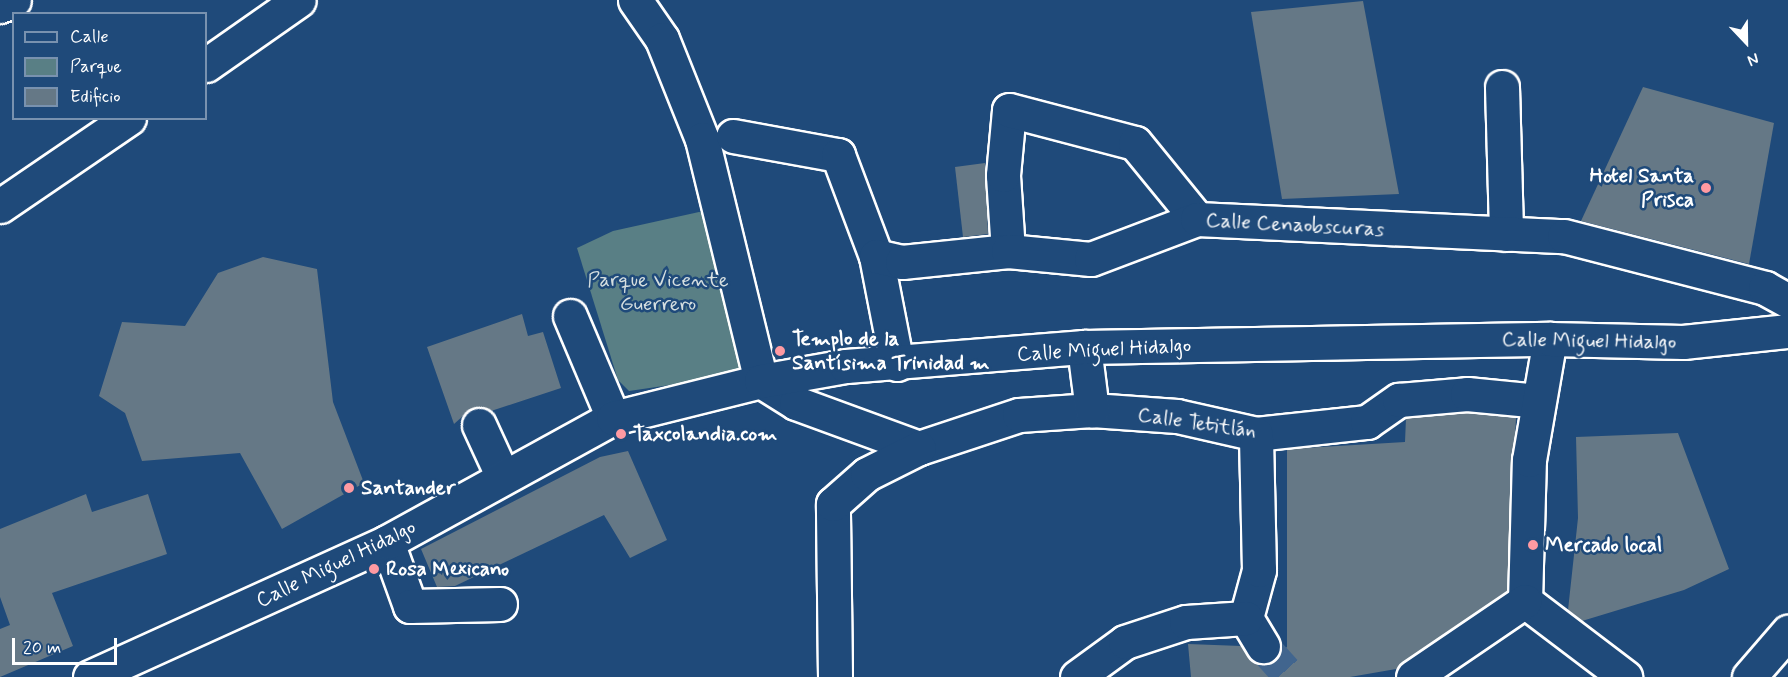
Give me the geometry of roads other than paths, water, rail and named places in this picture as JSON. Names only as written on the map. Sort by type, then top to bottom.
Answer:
[{"type":"street","points":[[0,6],[14,0]]},
{"type":"street","points":[[207,64],[299,0]]},
{"type":"street","points":[[635,0],[662,39],[702,139],[761,381],[796,403],[919,448]]},
{"type":"street","points":[[1502,87],[1506,234]]},
{"type":"street","points":[[1008,251],[1003,175],[1009,110],[1135,142],[1197,219]]},
{"type":"street","points":[[0,206],[126,120]]},
{"type":"street","points":[[733,136],[838,155],[876,256],[897,364]]},
{"type":"street","name":"Calle Cenaobscuras","points":[[876,256],[902,262],[1008,251],[1091,259],[1197,219],[1564,236],[1765,288],[1788,301]]},
{"type":"street","points":[[570,316],[613,418]]},
{"type":"street","name":"Calle Miguel Hidalgo","points":[[90,677],[387,542],[502,475],[613,418],[761,381],[897,364],[1084,347],[1550,339],[1683,342],[1788,332]]},
{"type":"street","points":[[1525,601],[1529,460],[1550,339]]},
{"type":"street","points":[[1084,347],[1092,410]]},
{"type":"street","name":"Calle Tetitlán","points":[[835,677],[833,504],[867,474],[919,448],[1019,415],[1092,410],[1177,416],[1256,434],[1367,422],[1399,400],[1467,394],[1538,401]]},
{"type":"street","points":[[479,425],[502,475]]},
{"type":"street","points":[[1256,434],[1259,570],[1246,618],[1263,646]]},
{"type":"street","points":[[387,542],[410,606],[500,604]]},
{"type":"street","points":[[1413,677],[1525,601]]},
{"type":"street","points":[[1525,601],[1625,677]]},
{"type":"street","points":[[1077,677],[1125,642],[1186,622],[1246,618]]},
{"type":"street","points":[[1749,677],[1788,632]]},
{"type":"tunnel","points":[[1263,646],[1291,677]]},
{"type":"place","name":"Hotel Santa Prisca","points":[[1706,188]]},
{"type":"place","name":"Templo de la Santísima Trinidad m","points":[[780,351]]},
{"type":"place","name":"Taxcolandia.com","points":[[621,434]]},
{"type":"place","name":"Santander","points":[[349,488]]},
{"type":"place","name":"Mercado local","points":[[1533,545]]},
{"type":"place","name":"Rosa Mexicano","points":[[374,569]]},
{"type":"park label","name":"Parque Vicente Guerrero","points":[[658,292]]}]
